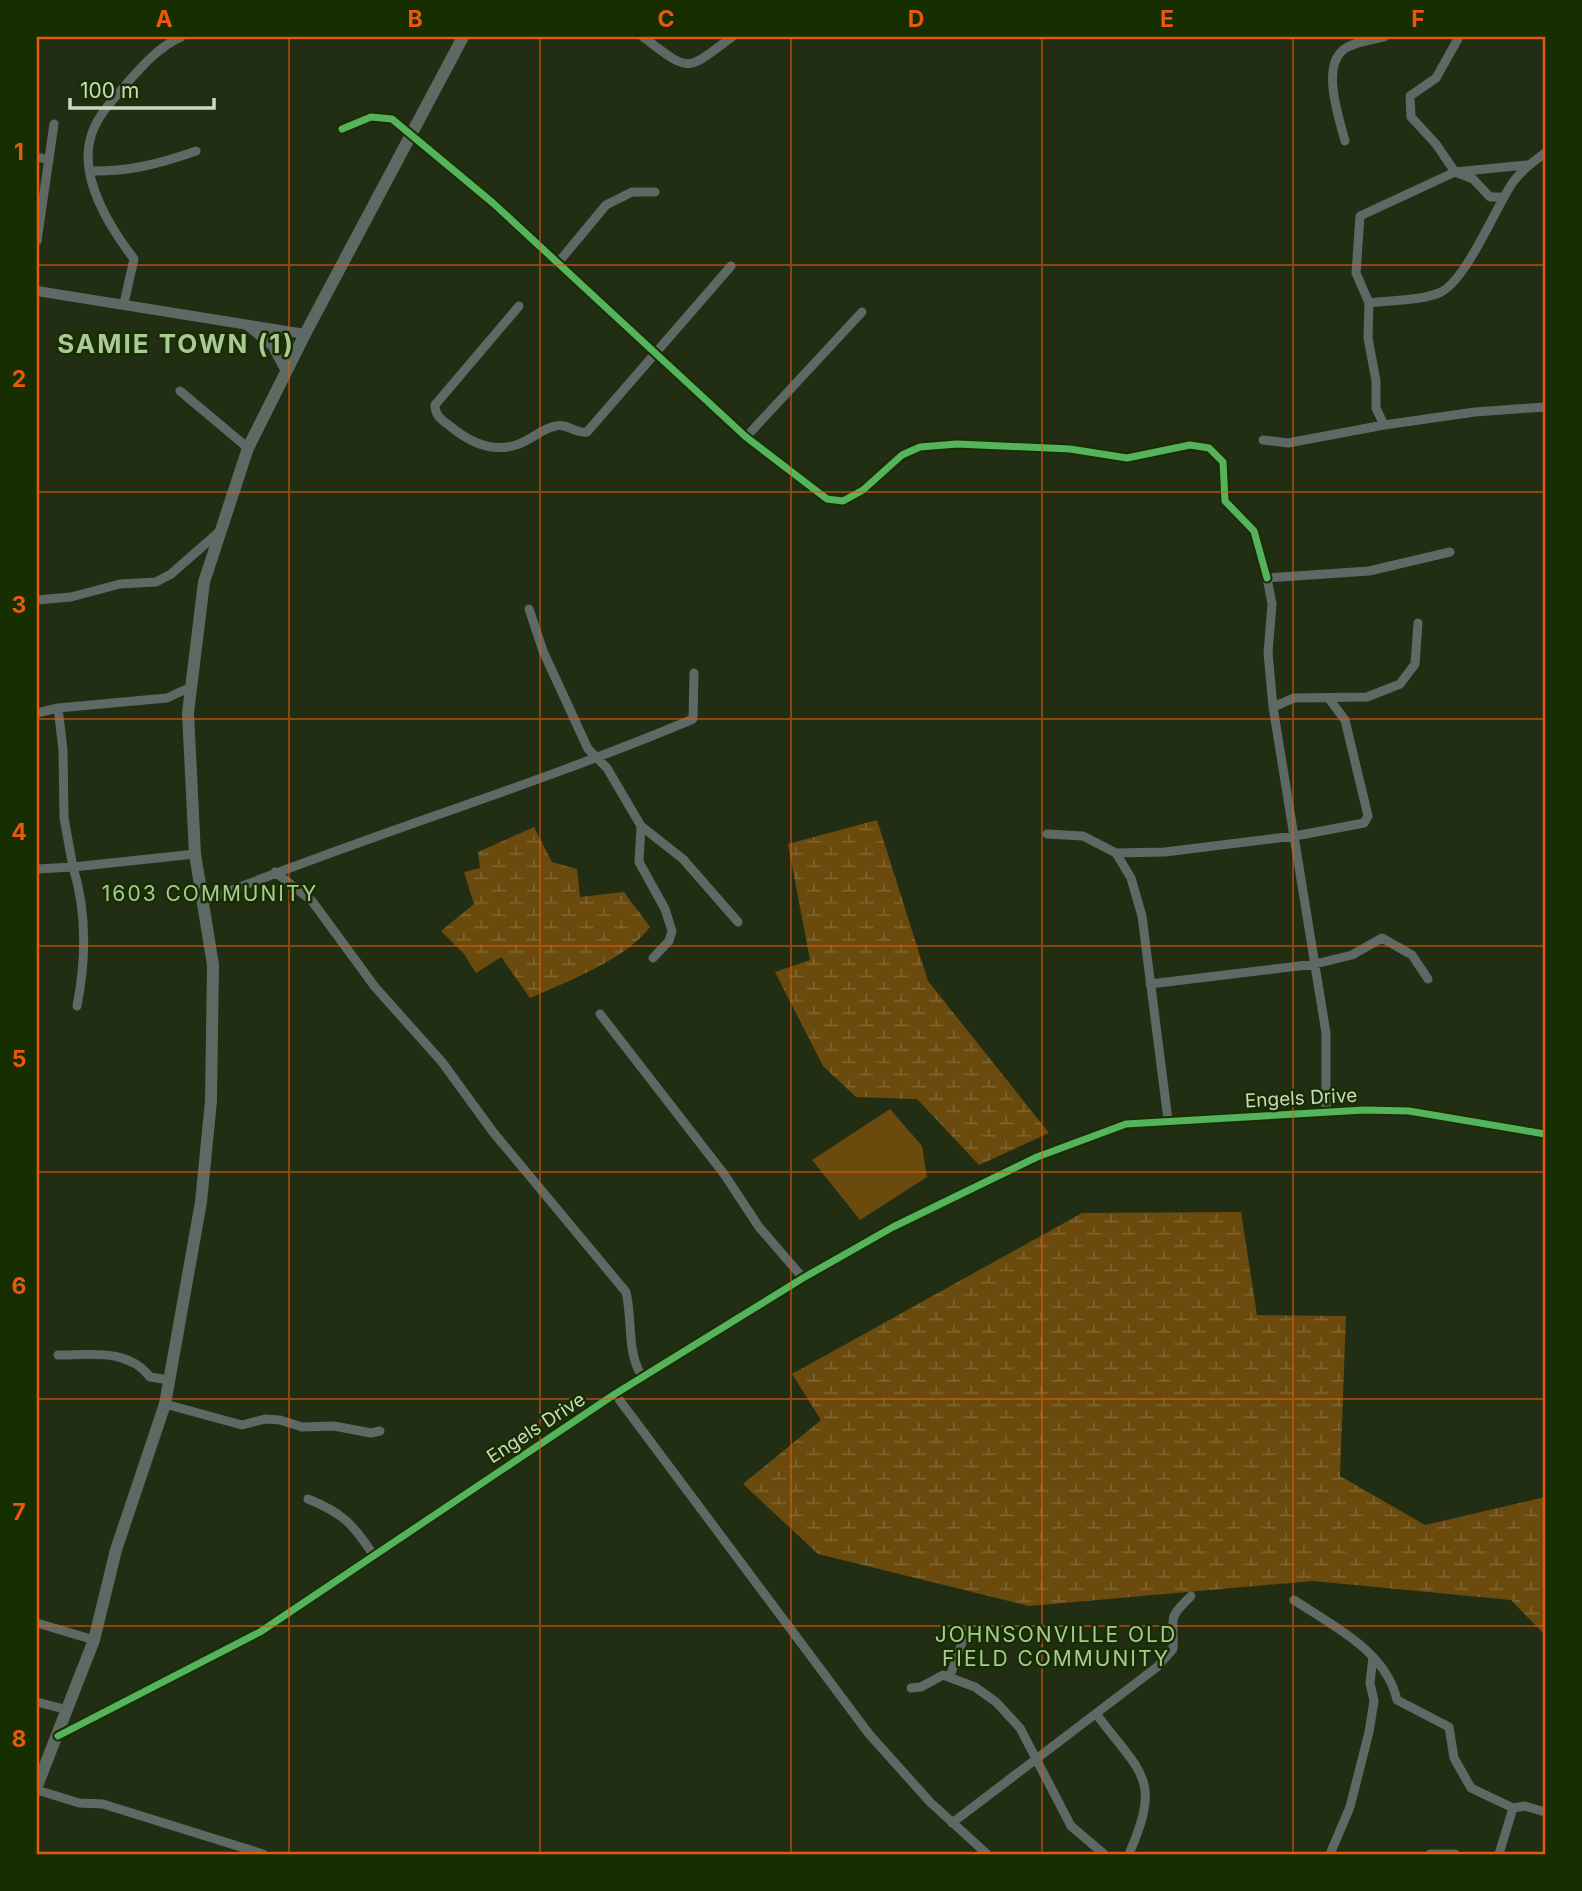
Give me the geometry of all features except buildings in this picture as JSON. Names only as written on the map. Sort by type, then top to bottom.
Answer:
[{"type":"main road","points":[[37,1788],[93,1640],[116,1550],[165,1404],[201,1202],[211,1101],[213,965],[195,854],[188,713],[204,582],[248,448],[305,334],[463,37]]},
{"type":"street","points":[[124,303],[134,259],[115,233],[89,171],[90,140],[103,112],[145,62],[181,37]]},
{"type":"street","points":[[643,37],[680,64],[691,65],[701,61],[733,37]]},
{"type":"street","points":[[1345,141],[1332,89],[1335,60],[1344,49],[1384,37]]},
{"type":"street","points":[[1459,37],[1436,78],[1410,96],[1411,117],[1436,144],[1455,172],[1473,179],[1490,197],[1503,197]]},
{"type":"street","points":[[342,129],[371,117],[392,119],[493,203],[746,437],[819,495],[843,500],[863,490],[902,455],[920,447],[957,444],[1070,449],[1127,458],[1190,445],[1209,448],[1223,462],[1225,500],[1254,531],[1272,604],[1268,653],[1273,707],[1328,1055],[1326,1113]]},
{"type":"street","points":[[37,241],[54,124]]},
{"type":"street","points":[[89,171],[123,172],[155,166],[196,151]]},
{"type":"street","points":[[1369,303],[1436,294],[1452,286],[1494,219],[1503,197],[1527,165],[1545,153]]},
{"type":"street","points":[[37,157],[49,160]]},
{"type":"street","points":[[1384,425],[1376,408],[1376,381],[1368,338],[1369,303],[1356,273],[1360,216],[1455,172],[1527,165]]},
{"type":"street","points":[[557,264],[606,205],[632,192],[655,192]]},
{"type":"street","points":[[519,306],[435,405],[438,417],[462,436],[482,447],[515,446],[553,426],[562,425],[581,433],[587,432],[731,266]]},
{"type":"street","points":[[37,293],[124,303],[305,334]]},
{"type":"street","points":[[746,437],[862,312]]},
{"type":"street","points":[[245,324],[272,346],[286,372]]},
{"type":"street","points":[[180,391],[248,448]]},
{"type":"street","points":[[1263,440],[1288,443],[1384,425],[1463,414],[1545,407]]},
{"type":"street","points":[[37,600],[71,597],[120,584],[156,582],[171,574],[219,532]]},
{"type":"street","points":[[1266,578],[1369,570],[1450,552]]},
{"type":"street","points":[[529,608],[543,651],[589,750],[598,758],[641,826],[683,859],[738,922]]},
{"type":"street","points":[[1273,707],[1294,698],[1330,700],[1367,697],[1400,684],[1415,664],[1418,623]]},
{"type":"street","points":[[202,902],[275,872],[598,758],[694,719],[694,673]]},
{"type":"street","points":[[37,713],[58,708],[167,698],[191,687]]},
{"type":"street","points":[[1047,834],[1083,836],[1116,853],[1166,852],[1295,836],[1364,823],[1368,816],[1345,720],[1330,700]]},
{"type":"street","points":[[58,708],[63,750],[64,818],[83,906],[84,970],[77,1006]]},
{"type":"street","points":[[641,826],[639,862],[665,909],[672,931],[669,941],[653,958]]},
{"type":"street","points":[[1116,853],[1131,877],[1142,916],[1168,1120]]},
{"type":"street","points":[[37,869],[195,854]]},
{"type":"street","points":[[275,872],[312,901],[375,987],[442,1062],[493,1132],[625,1292],[631,1310],[634,1365],[643,1378]]},
{"type":"street","points":[[1150,984],[1315,964],[1352,955],[1382,938],[1412,955],[1428,979]]},
{"type":"street","points":[[600,1014],[724,1174],[759,1227],[803,1278]]},
{"type":"street","name":"Engels Drive","points":[[58,1735],[260,1632],[615,1394],[803,1278],[893,1227],[1037,1157],[1126,1124],[1168,1120],[1409,1111],[1545,1134]]},
{"type":"street","points":[[58,1355],[99,1353],[128,1359],[138,1363],[149,1377],[170,1380]]},
{"type":"street","points":[[615,1394],[869,1734],[952,1823],[987,1854]]},
{"type":"street","points":[[165,1404],[242,1425],[265,1419],[302,1427],[334,1426],[363,1433],[380,1431]]},
{"type":"street","points":[[307,1499],[335,1510],[352,1523],[374,1556]]},
{"type":"street","points":[[952,1823],[1157,1667],[1172,1649],[1173,1613],[1191,1596]]},
{"type":"street","points":[[1294,1600],[1353,1639],[1373,1657],[1393,1681],[1397,1700],[1449,1727],[1454,1758],[1471,1788],[1513,1808],[1525,1805],[1545,1812]]},
{"type":"street","points":[[37,1623],[93,1640]]},
{"type":"street","points":[[950,1676],[966,1632]]},
{"type":"street","points":[[1330,1854],[1350,1807],[1369,1732],[1374,1701],[1370,1683],[1373,1657]]},
{"type":"street","points":[[911,1688],[921,1687],[943,1675],[950,1676],[975,1687],[996,1702],[1020,1728],[1071,1826],[1104,1854]]},
{"type":"street","points":[[37,1702],[68,1710]]},
{"type":"street","points":[[1097,1715],[1144,1777],[1148,1794],[1142,1826],[1129,1854]]},
{"type":"street","points":[[37,1788],[79,1803],[103,1804],[263,1854]]},
{"type":"street","points":[[1499,1854],[1513,1808]]},
{"type":"street","points":[[1430,1854],[1455,1854]]},
{"type":"green space","points":[[877,820],[928,981],[1049,1133],[979,1165],[917,1099],[856,1097],[823,1066],[775,972],[810,960],[788,844]]},
{"type":"green space","points":[[534,827],[552,862],[577,869],[580,897],[624,892],[650,927],[640,939],[611,959],[530,998],[501,957],[476,973],[464,954],[441,931],[474,904],[464,872],[480,868],[478,852]]},
{"type":"green space","points":[[890,1109],[922,1146],[927,1177],[860,1220],[812,1160]]},
{"type":"green space","points":[[1241,1212],[1257,1315],[1346,1316],[1340,1476],[1425,1525],[1545,1497],[1545,1635],[1511,1600],[1313,1581],[1029,1606],[818,1554],[743,1484],[821,1420],[792,1374],[1082,1213]]},
{"type":"cycle path","points":[[342,129],[371,117],[392,119],[493,203],[746,437],[827,499],[843,501],[863,490],[902,455],[920,447],[957,444],[1070,449],[1127,458],[1190,445],[1209,448],[1223,462],[1225,501],[1254,531],[1267,578]]},
{"type":"cycle path","points":[[58,1736],[260,1632],[615,1394],[803,1278],[893,1227],[1037,1157],[1126,1124],[1364,1110],[1409,1111],[1545,1134]]},
{"type":"district","name":"SAMIE TOWN (1)","points":[[176,343]]},
{"type":"district","name":"1603 COMMUNITY","points":[[210,893]]},
{"type":"district","name":"JOHNSONVILLE OLD FIELD COMMUNITY","points":[[1056,1646]]}]
